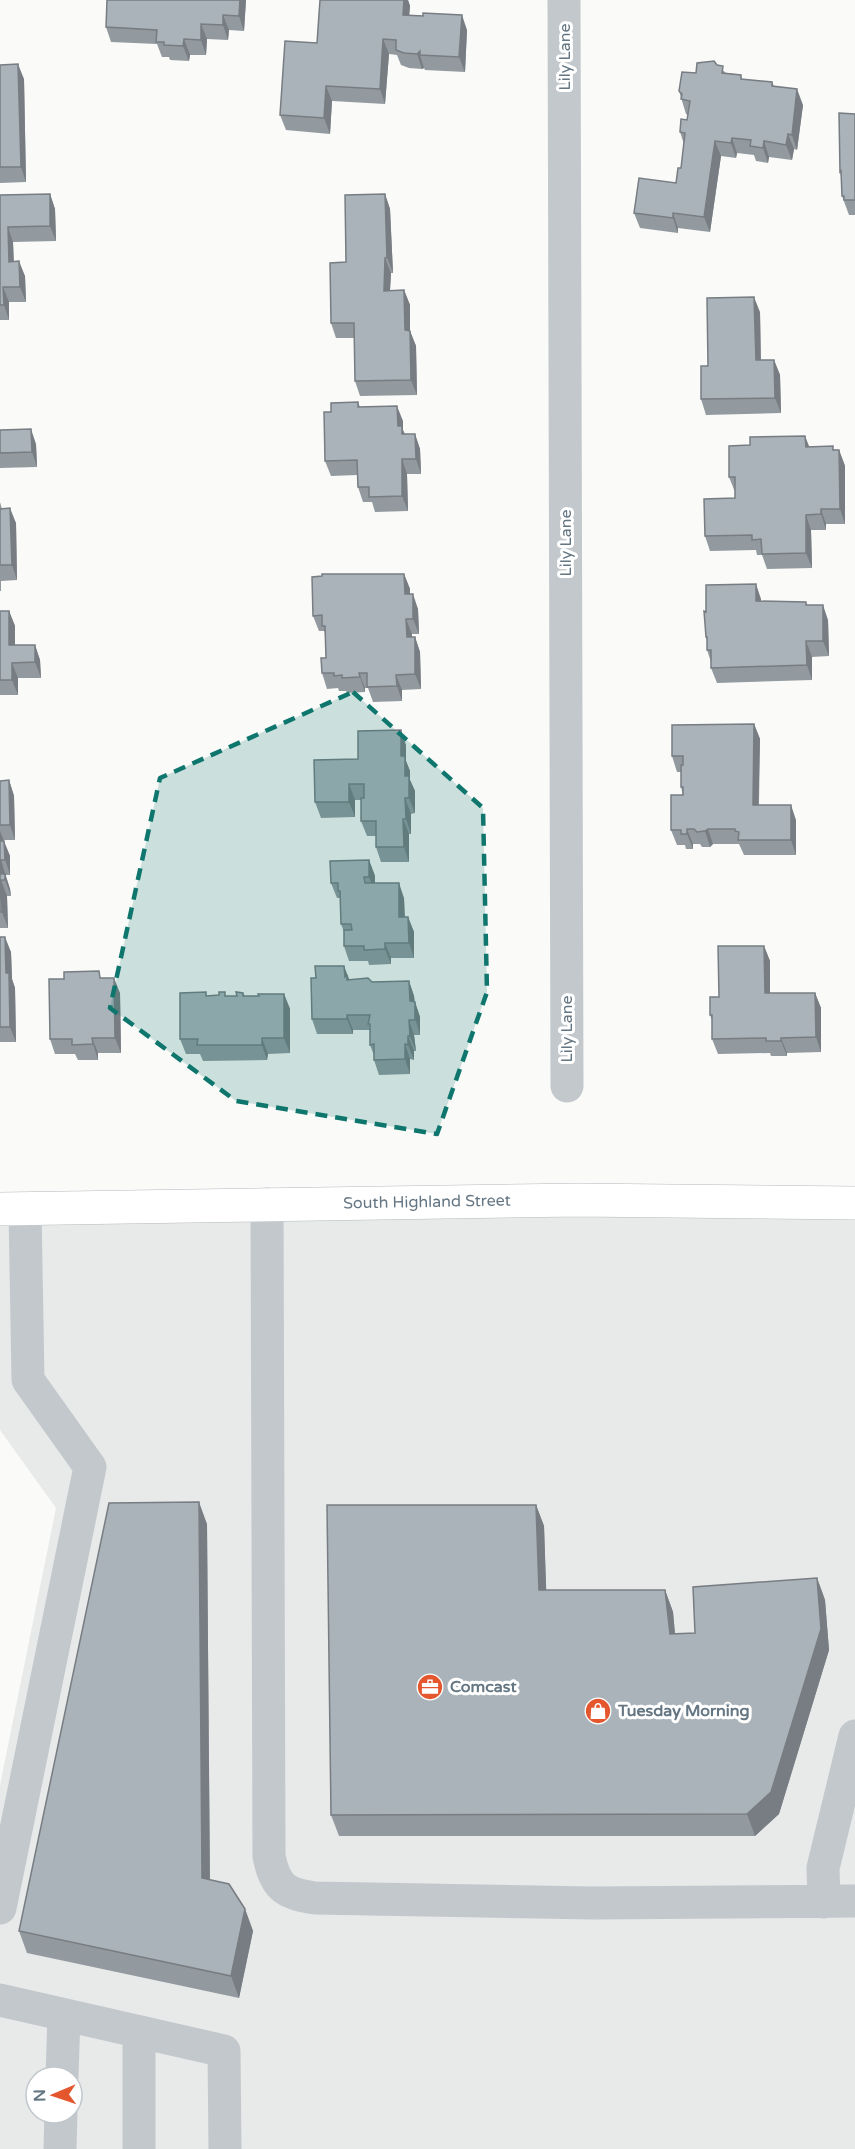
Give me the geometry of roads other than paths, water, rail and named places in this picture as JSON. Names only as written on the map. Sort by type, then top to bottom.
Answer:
[{"type":"main road","name":"South Highland Street","points":[[13,1209],[578,1200],[855,1203]]},
{"type":"street","name":"Lily Lane","points":[[564,0],[567,1086]]},
{"type":"street","points":[[267,1204],[269,1856],[272,1868],[284,1888],[294,1895],[315,1898],[593,1903],[839,1902],[823,1868],[855,1736]]},
{"type":"street","points":[[0,1908],[90,1467],[27,1380],[13,1209]]},
{"type":"street","points":[[0,2000],[224,2051],[225,2149]]},
{"type":"street","points":[[62,2065],[64,2015]]},
{"type":"street","points":[[139,2032],[139,2149]]},
{"type":"street","points":[[60,2149],[61,2125]]},
{"type":"place","name":"Comcast","points":[[430,1687]]},
{"type":"place","name":"Tuesday Morning","points":[[598,1711]]}]
